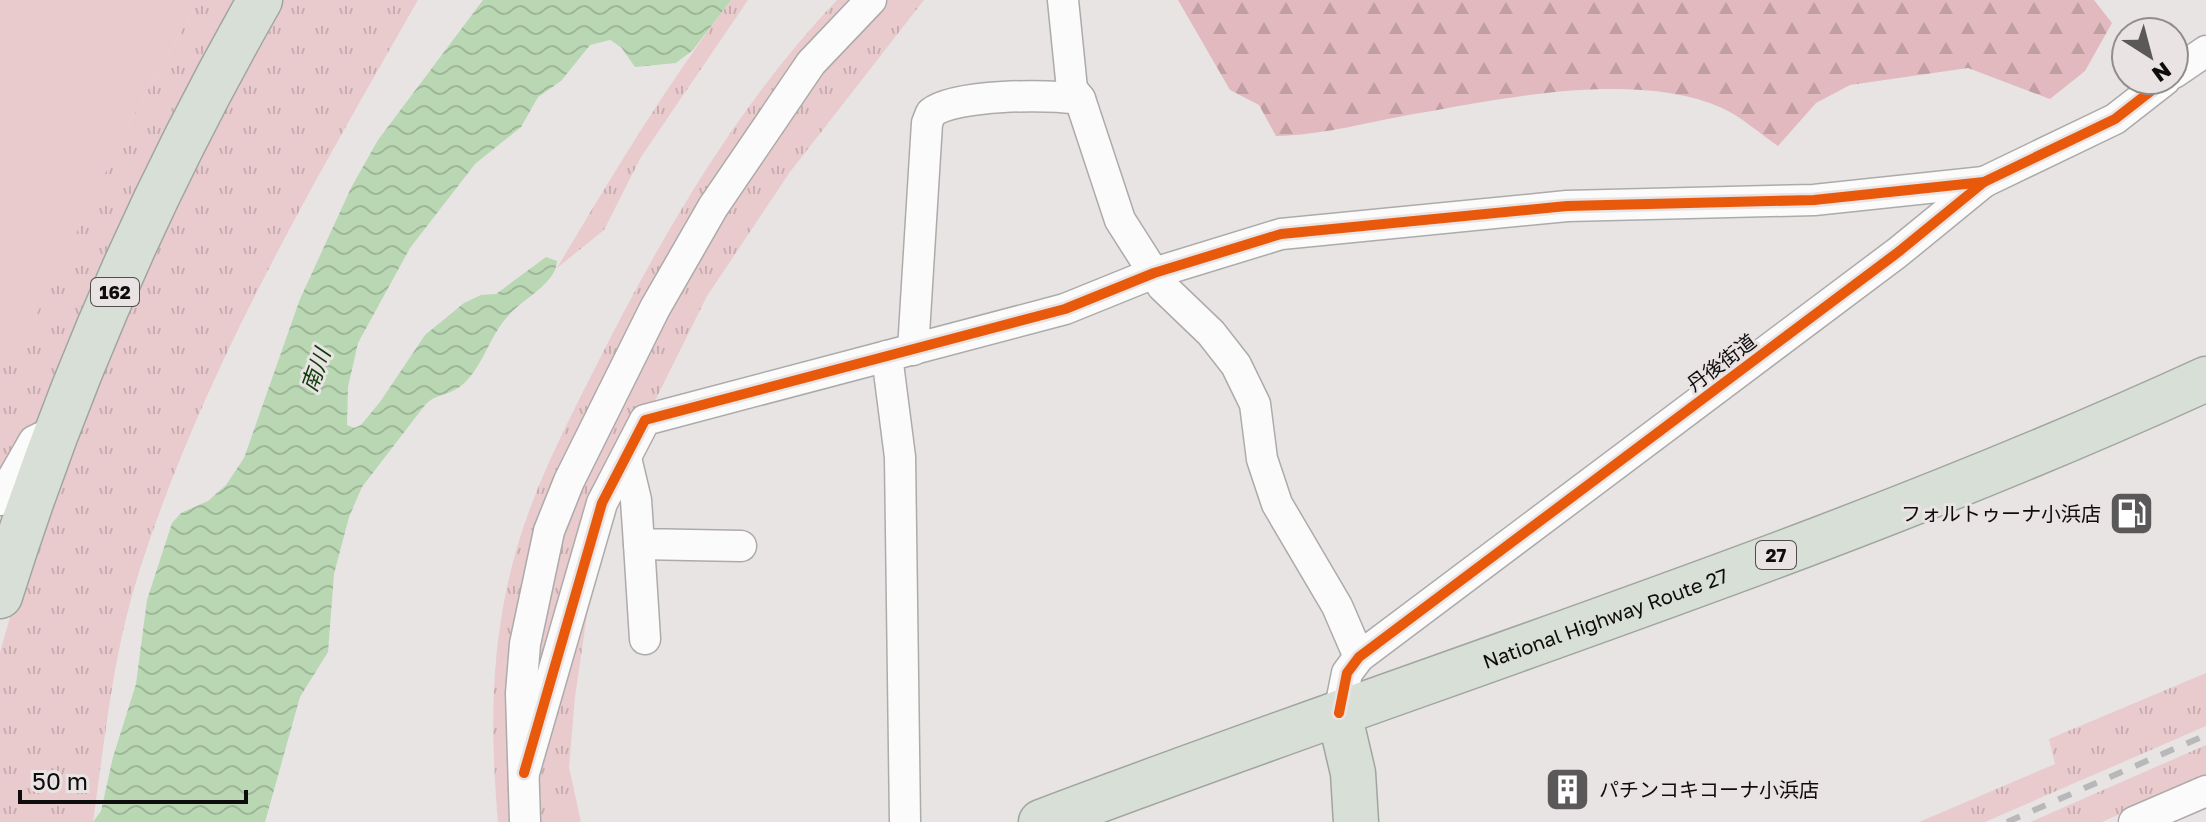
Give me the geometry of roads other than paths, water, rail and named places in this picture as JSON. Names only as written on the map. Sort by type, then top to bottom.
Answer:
[{"type":"highway","name":"162","points":[[0,596],[57,430],[137,243],[260,0]]},
{"type":"highway","name":"National Highway Route 27","points":[[1041,822],[1861,524],[2058,445],[2206,379]]},
{"type":"highway","points":[[1339,713],[1353,773],[1356,822]]},
{"type":"street","points":[[525,822],[521,693],[525,644],[549,531],[569,481],[655,308],[713,207],[811,63],[871,0]]},
{"type":"street","points":[[1063,0],[1072,89],[1080,99],[1120,220],[1154,273],[1236,365],[1255,404],[1262,459],[1277,504],[1337,606],[1359,657]]},
{"type":"street","points":[[905,822],[900,353],[927,123],[931,113],[946,105],[1061,96],[1080,99]]},
{"type":"street","name":"丹後街道","points":[[1339,713],[1343,684],[1359,657],[1897,253],[1984,182],[2115,119],[2144,96]]},
{"type":"street","points":[[524,773],[602,503],[645,420],[1065,309],[1154,273],[1281,234],[1567,206],[1814,200],[1984,182]]},
{"type":"street","points":[[0,500],[34,441],[57,430]]},
{"type":"street","points":[[626,458],[636,500],[645,639]]},
{"type":"street","points":[[639,544],[741,546]]},
{"type":"street","points":[[2134,822],[2206,791]]},
{"type":"water","name":"南川","points":[[483,0],[731,0],[693,50],[676,63],[635,67],[621,47],[610,40],[590,45],[561,81],[538,97],[521,127],[475,164],[410,248],[358,343],[348,387],[347,425],[354,428],[361,425],[380,402],[425,335],[464,303],[481,295],[496,294],[546,257],[557,261],[545,284],[501,324],[473,373],[454,391],[425,405],[362,487],[349,517],[334,574],[328,652],[300,697],[265,822],[93,822],[101,811],[113,757],[136,684],[147,600],[172,523],[181,513],[208,501],[226,485],[244,458],[300,299],[351,188],[378,140]]},
{"type":"railway","points":[[2007,822],[2206,735]]},
{"type":"place","name":"フォルトゥーナ小浜店","points":[[2132,513]]},
{"type":"place","name":"パチンコキコーナ小浜店","points":[[1568,789]]}]
